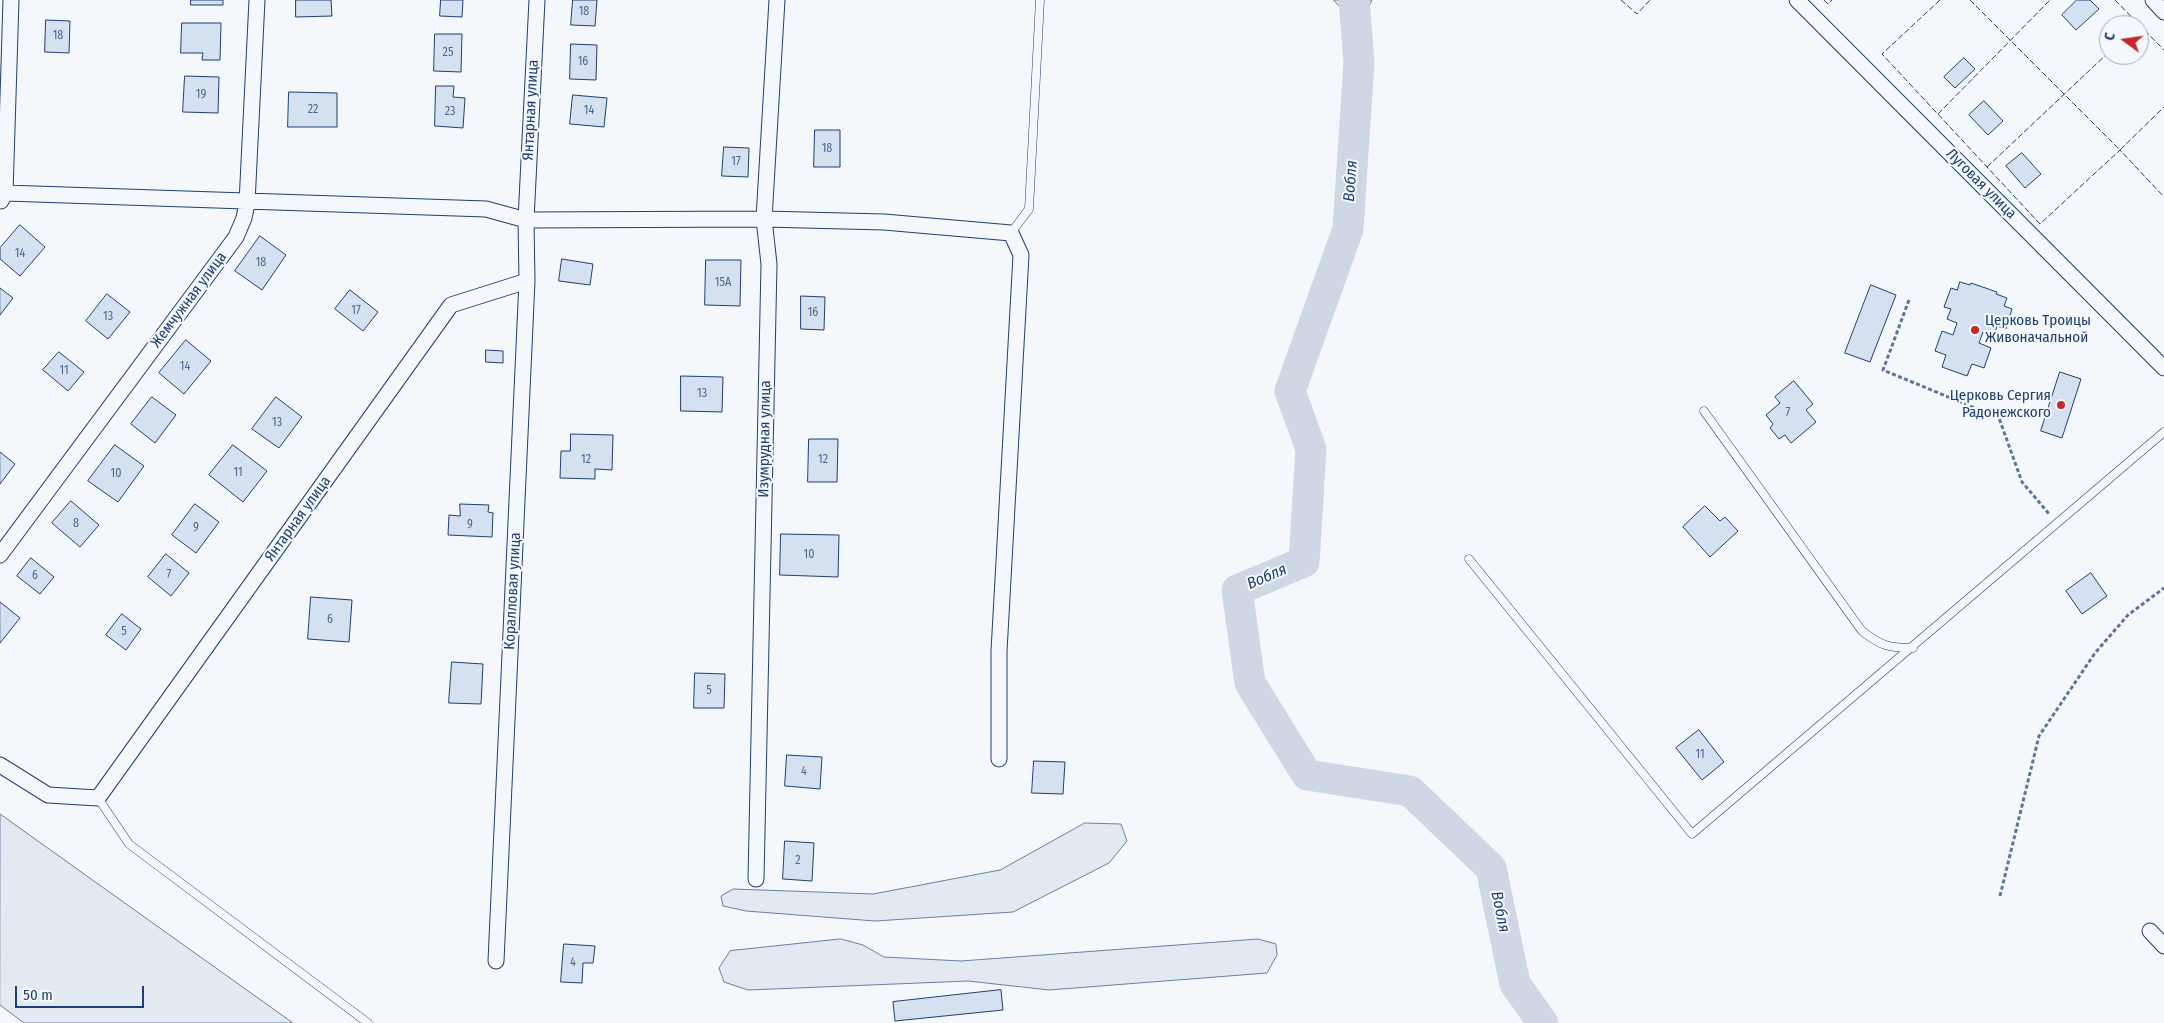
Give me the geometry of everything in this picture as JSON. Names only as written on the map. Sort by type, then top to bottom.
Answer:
[{"type":"street","points":[[11,0],[2,198],[486,209],[526,220],[764,219],[884,222],[1012,233],[1021,255],[999,651],[999,759]]},
{"type":"street","name":"Жемчужная улица","points":[[0,555],[236,237],[244,218],[246,203],[257,0]]},
{"type":"street","name":"Янтарная улица","points":[[526,220],[537,0]]},
{"type":"street","name":"Изумрудная улица","points":[[756,879],[769,264],[764,219],[777,0]]},
{"type":"street","name":"Луговая улица","points":[[1797,0],[2164,368]]},
{"type":"street","points":[[2153,0],[2164,12]]},
{"type":"street","name":"Коралловая улица","points":[[496,961],[527,281],[526,220]]},
{"type":"street","name":"Янтарная улица","points":[[98,798],[451,305],[527,281]]},
{"type":"street","points":[[0,765],[48,795],[98,798]]},
{"type":"street","points":[[2150,931],[2164,946]]},
{"type":"lane","points":[[1012,233],[1029,209],[1040,0]]},
{"type":"lane","points":[[1704,411],[1862,631],[1877,642],[1892,648],[1913,648]]},
{"type":"lane","points":[[1469,559],[1692,834],[1913,648],[2164,432]]},
{"type":"lane","points":[[98,798],[129,844],[368,1023]]},
{"type":"path","points":[[1909,300],[1883,370],[1999,418],[2022,482],[2057,524]]},
{"type":"path","points":[[2000,896],[2039,736],[2095,653],[2128,615],[2164,588]]},
{"type":"shaded area","points":[[1334,0],[1372,0],[1364,16],[1354,22]]},
{"type":"shaded area","points":[[0,814],[293,1023],[24,1023],[0,1005]]},
{"type":"shaded area","points":[[1085,823],[1121,824],[1127,841],[1109,863],[1013,912],[875,921],[746,911],[723,906],[721,896],[733,889],[873,894],[1000,870]]},
{"type":"shaded area","points":[[841,939],[863,945],[884,957],[961,961],[1258,939],[1276,944],[1277,955],[1267,973],[1049,990],[968,981],[748,990],[724,982],[719,968],[730,951]]},
{"type":"building","points":[[191,0],[223,0],[223,5],[191,5]]},
{"type":"building","points":[[296,0],[331,0],[332,16],[296,17]]},
{"type":"building","points":[[441,0],[463,0],[462,17],[440,16]]},
{"type":"building","points":[[573,0],[597,0],[595,26],[571,25]]},
{"type":"building","points":[[2077,0],[2090,0],[2099,9],[2076,30],[2062,15]]},
{"type":"building","points":[[46,20],[70,21],[69,53],[45,52]]},
{"type":"building","points":[[182,23],[221,23],[220,60],[202,60],[203,53],[181,53]]},
{"type":"building","points":[[435,34],[462,34],[461,72],[434,71]]},
{"type":"building","points":[[571,44],[597,45],[596,80],[570,79]]},
{"type":"building","points":[[1964,58],[1975,69],[1955,88],[1944,77]]},
{"type":"building","points":[[185,76],[219,77],[218,113],[183,112]]},
{"type":"building","points":[[436,86],[454,86],[453,97],[465,98],[463,128],[435,126]]},
{"type":"building","points":[[289,92],[337,93],[337,127],[288,127]]},
{"type":"building","points":[[573,95],[607,98],[604,127],[570,124]]},
{"type":"building","points":[[1984,101],[2003,121],[1988,135],[1969,115]]},
{"type":"building","points":[[815,130],[840,130],[840,167],[814,167]]},
{"type":"building","points":[[724,147],[749,148],[748,177],[722,176]]},
{"type":"building","points":[[2022,153],[2041,174],[2025,188],[2006,166]]},
{"type":"building","points":[[20,225],[45,247],[20,276],[0,259],[0,248]]},
{"type":"building","points":[[260,236],[286,255],[262,290],[235,271]]},
{"type":"building","points":[[562,259],[593,264],[590,285],[559,281]]},
{"type":"building","points":[[706,260],[741,260],[740,306],[705,305]]},
{"type":"building","name":"Церковь Троицы Живоначальной","points":[[1960,282],[1970,285],[1971,283],[1997,292],[1996,294],[2007,298],[2004,306],[2012,309],[2006,329],[1997,326],[1994,336],[1983,332],[1979,343],[1991,348],[1984,368],[1972,364],[1967,376],[1942,367],[1946,355],[1935,351],[1942,331],[1953,335],[1957,323],[1947,319],[1951,309],[1944,307],[1951,288],[1957,290]]},
{"type":"building","points":[[1871,285],[1896,295],[1870,362],[1845,353]]},
{"type":"building","points":[[0,288],[13,298],[0,315]]},
{"type":"building","points":[[350,290],[378,312],[363,331],[335,309]]},
{"type":"building","points":[[107,294],[130,312],[108,339],[86,321]]},
{"type":"building","points":[[801,296],[825,297],[824,330],[801,329]]},
{"type":"building","points":[[186,340],[211,361],[184,394],[159,373]]},
{"type":"building","points":[[486,350],[503,351],[503,363],[486,362]]},
{"type":"building","points":[[59,352],[84,372],[68,391],[43,370]]},
{"type":"building","name":"Церковь Сергия Радонежского","points":[[2060,372],[2081,379],[2062,438],[2041,431]]},
{"type":"building","points":[[681,376],[723,377],[722,412],[681,411]]},
{"type":"building","points":[[1794,381],[1813,404],[1806,410],[1816,422],[1791,443],[1785,435],[1779,439],[1770,428],[1773,424],[1766,415],[1780,403],[1775,397]]},
{"type":"building","points":[[152,397],[176,415],[155,443],[131,424]]},
{"type":"building","points":[[276,397],[302,417],[279,448],[252,429]]},
{"type":"building","points":[[571,434],[613,435],[612,470],[595,469],[595,479],[560,478],[561,451],[570,451]]},
{"type":"building","points":[[809,439],[838,439],[837,482],[808,482]]},
{"type":"building","points":[[115,445],[144,466],[118,502],[88,481]]},
{"type":"building","points":[[233,445],[267,471],[243,502],[209,475]]},
{"type":"building","points":[[0,452],[15,464],[0,484]]},
{"type":"building","points":[[71,501],[99,525],[80,547],[52,523]]},
{"type":"building","points":[[195,504],[219,522],[196,553],[172,535]]},
{"type":"building","points":[[460,504],[489,505],[488,512],[493,513],[492,537],[448,535],[449,515],[460,516]]},
{"type":"building","points":[[1705,506],[1720,521],[1725,517],[1738,531],[1710,557],[1683,527]]},
{"type":"building","points":[[781,534],[839,535],[838,577],[780,575]]},
{"type":"building","points":[[166,554],[189,573],[171,596],[148,577]]},
{"type":"building","points":[[31,558],[54,577],[40,594],[17,576]]},
{"type":"building","points":[[2091,573],[2107,596],[2082,614],[2066,591]]},
{"type":"building","points":[[311,597],[352,600],[349,642],[308,639]]},
{"type":"building","points":[[0,602],[20,618],[0,643]]},
{"type":"building","points":[[122,614],[141,629],[126,650],[106,635]]},
{"type":"building","points":[[452,662],[483,664],[481,704],[449,703]]},
{"type":"building","points":[[695,673],[725,674],[724,708],[694,708]]},
{"type":"building","points":[[1699,730],[1724,762],[1702,780],[1676,748]]},
{"type":"building","points":[[787,755],[822,757],[820,789],[785,786]]},
{"type":"building","points":[[1034,761],[1065,762],[1063,794],[1032,793]]},
{"type":"building","points":[[785,841],[814,843],[812,881],[783,879]]},
{"type":"building","points":[[564,944],[595,946],[593,963],[583,963],[582,983],[561,982]]},
{"type":"building","points":[[1001,990],[1003,1010],[895,1021],[893,1002]]},
{"type":"waterway","name":"Вобля","points":[[1354,0],[1359,62],[1348,229],[1290,391],[1311,449],[1304,562],[1237,590],[1250,683],[1307,775],[1410,791],[1491,868],[1515,984],[1543,1023]]},
{"type":"fence","points":[[1621,0],[1637,14],[1650,0]]},
{"type":"fence","points":[[1824,0],[1828,4],[1832,0]]},
{"type":"fence","points":[[1940,0],[1882,54],[2040,224],[2120,150],[2164,197]]},
{"type":"fence","points":[[1970,0],[2120,150],[2164,107]]},
{"type":"fence","points":[[1938,114],[2050,0]]},
{"type":"fence","points":[[2115,0],[2164,50]]},
{"type":"fence","points":[[1987,167],[2099,61]]},
{"type":"place","name":"Церковь Троицы Живоначальной","points":[[1975,330]]},
{"type":"place","name":"Церковь Сергия Радонежского","points":[[2061,405]]}]
